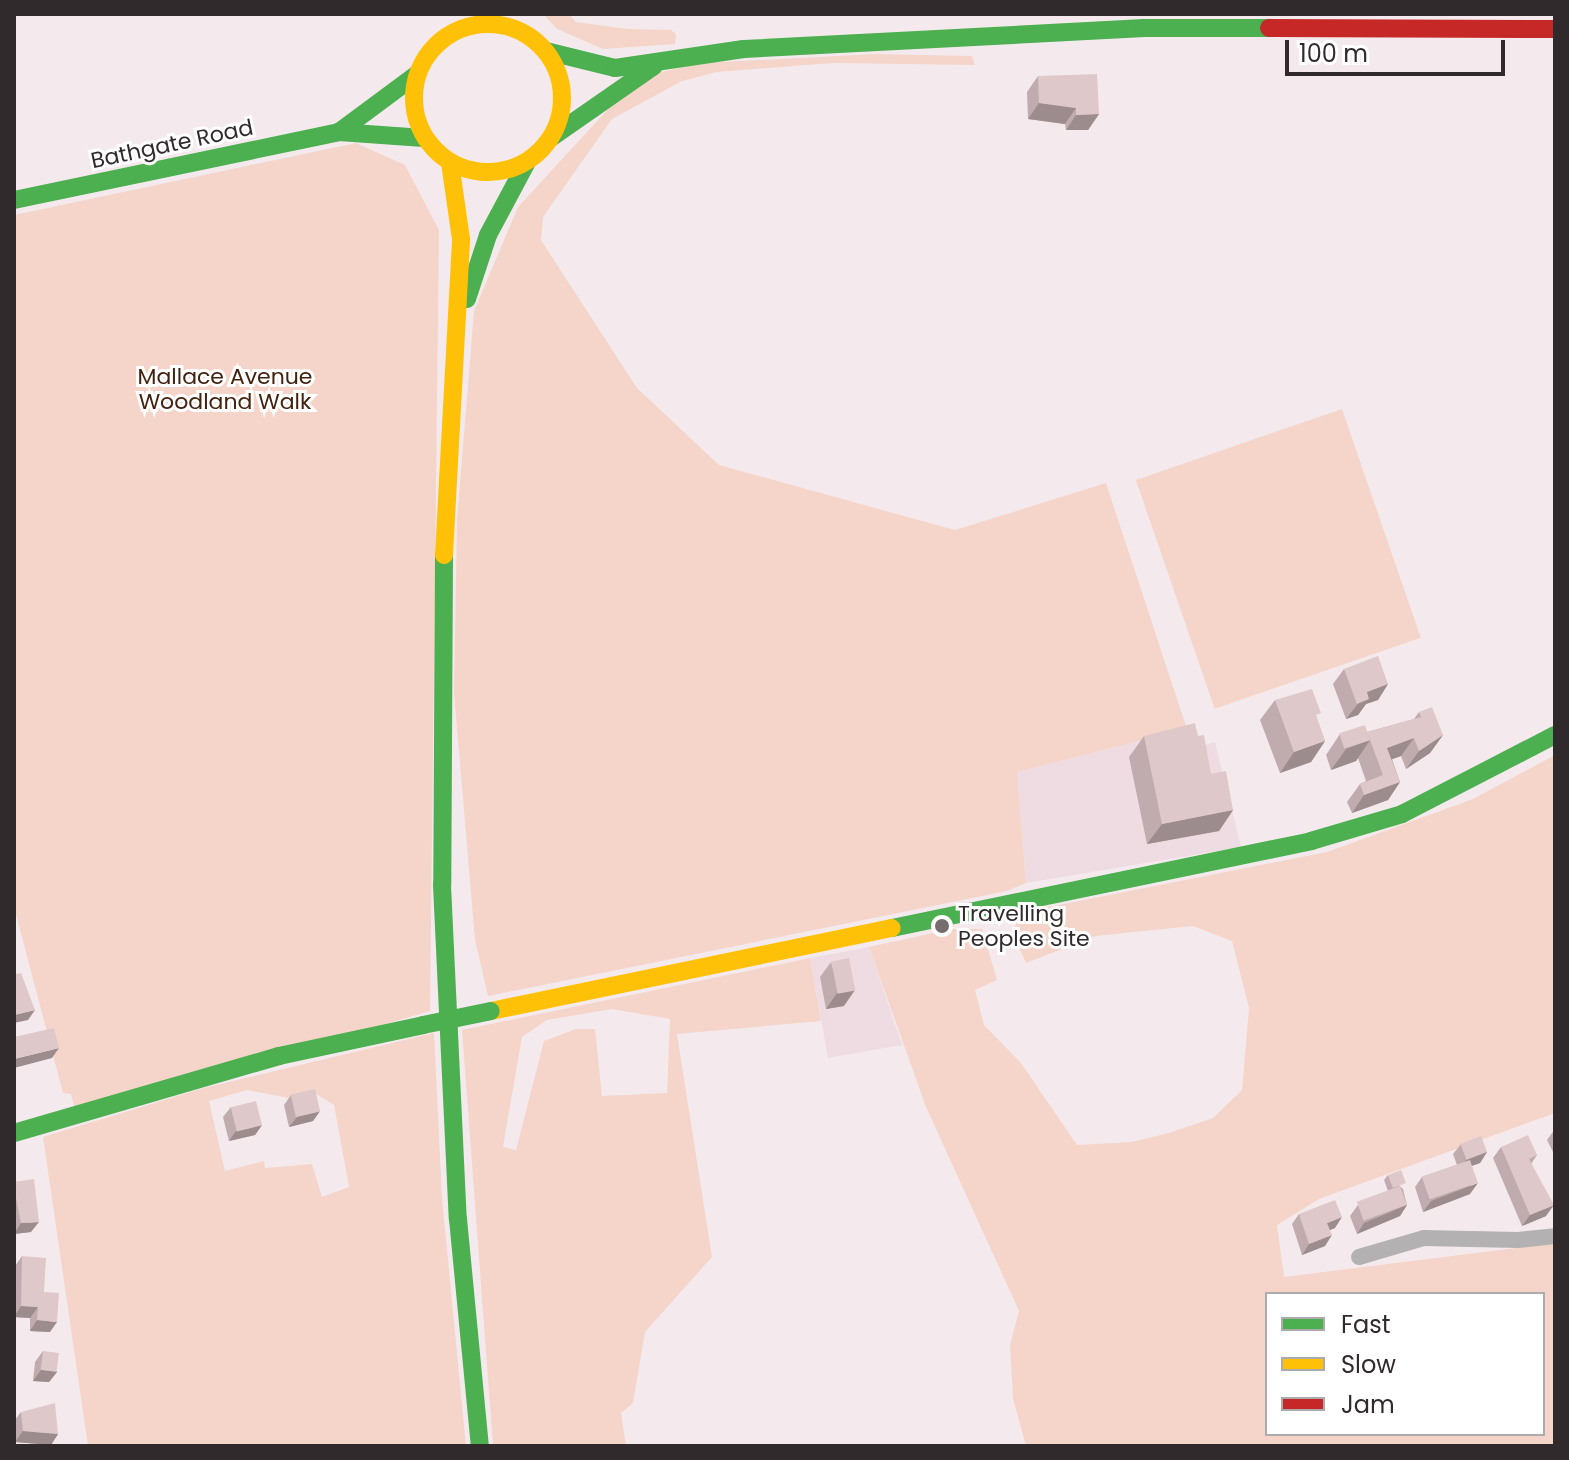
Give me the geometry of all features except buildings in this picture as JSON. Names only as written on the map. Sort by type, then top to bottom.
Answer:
[{"type":"main road","points":[[521,14],[525,33]]},
{"type":"main road","points":[[527,162],[487,173],[450,163],[424,138],[415,114],[417,74],[444,38],[474,20],[525,33],[546,51],[615,68],[744,49],[1144,28],[1555,29]]},
{"type":"main road","points":[[546,51],[563,96],[552,137]]},
{"type":"main road","points":[[455,332],[488,235],[527,162],[552,137],[661,62]]},
{"type":"main road","name":"Bathgate Road","points":[[339,132],[417,74]]},
{"type":"main road","name":"Bathgate Road","points":[[14,200],[339,132],[424,138]]},
{"type":"main road","points":[[450,163],[461,239],[442,591],[442,885],[458,1219],[480,1446]]},
{"type":"main road","points":[[14,1133],[279,1056],[1311,841],[1402,814],[1555,735]]},
{"type":"street","points":[[1359,1257],[1424,1238],[1502,1241],[1555,1236]]},
{"type":"shaded area","points":[[1187,729],[1198,747],[1215,742],[1241,847],[1026,883],[1017,772]]},
{"type":"shaded area","points":[[869,947],[902,1045],[828,1058],[810,958]]},
{"type":"green space","points":[[543,14],[569,14],[576,22],[628,29],[671,30],[676,34],[675,44],[603,49],[557,29]]},
{"type":"green space","points":[[875,54],[972,56],[975,65],[833,63],[717,72],[682,81],[612,119],[543,217],[541,240],[637,388],[719,465],[955,530],[1106,483],[1187,729],[1017,772],[1026,883],[1007,891],[488,996],[475,940],[454,693],[457,520],[474,311],[518,207],[621,95],[657,73],[702,63]]},
{"type":"green space","name":"Mallace Avenue Woodland Walk","points":[[356,143],[405,165],[439,230],[430,1011],[76,1115],[71,1094],[63,1093],[14,907],[14,215]]},
{"type":"green space","points":[[1342,409],[1421,638],[1215,709],[1136,480]]},
{"type":"green space","points":[[1555,755],[1555,1113],[1319,1199],[1277,1225],[1284,1277],[1555,1243],[1555,1446],[1026,1446],[1013,1399],[1010,1345],[1019,1311],[926,1107],[869,947],[951,929],[982,929],[997,980],[975,990],[984,1025],[1021,1063],[1077,1145],[1131,1142],[1213,1118],[1242,1090],[1249,1008],[1232,941],[1193,926],[1096,936],[1026,963],[1012,932],[1023,912],[1327,852],[1473,799]]},
{"type":"green space","points":[[810,958],[821,1021],[677,1034],[712,1257],[645,1332],[633,1403],[621,1413],[626,1446],[493,1446],[462,1030]],"holes":[[[612,1009],[670,1019],[667,1093],[602,1096],[595,1029],[576,1029],[544,1041],[516,1150],[503,1147],[522,1037],[547,1020]]]},
{"type":"green space","points":[[434,1033],[442,1198],[466,1446],[88,1446],[43,1137],[204,1088]],"holes":[[[247,1090],[293,1099],[316,1094],[334,1105],[349,1187],[322,1197],[312,1164],[265,1168],[264,1161],[225,1171],[209,1101]]]},
{"type":"traffic: fast","points":[[546,51],[615,68],[744,49],[1144,28],[1269,28]]},
{"type":"traffic: fast","points":[[552,137],[654,66]]},
{"type":"traffic: fast","points":[[339,132],[417,74]]},
{"type":"traffic: fast","points":[[14,200],[339,132],[424,138]]},
{"type":"traffic: fast","points":[[467,299],[488,235],[527,162]]},
{"type":"traffic: fast","points":[[444,555],[442,885],[458,1219],[480,1446]]},
{"type":"traffic: fast","points":[[892,928],[1311,841],[1402,814],[1555,735]]},
{"type":"traffic: fast","points":[[423,1025],[491,1011]]},
{"type":"traffic: fast","points":[[14,1133],[279,1056],[423,1025]]},
{"type":"traffic: slow","points":[[488,24],[516,30],[540,46],[556,70],[562,98],[556,126],[540,150],[516,166],[488,172],[460,166],[436,150],[420,126],[414,98],[420,70],[436,46],[460,30],[488,24]]},
{"type":"traffic: slow","points":[[444,555],[461,239],[450,163]]},
{"type":"traffic: slow","points":[[491,1011],[892,928]]},
{"type":"traffic: jam","points":[[1269,28],[1555,29]]},
{"type":"place","name":"Travelling Peoples Site","points":[[942,926]]}]
